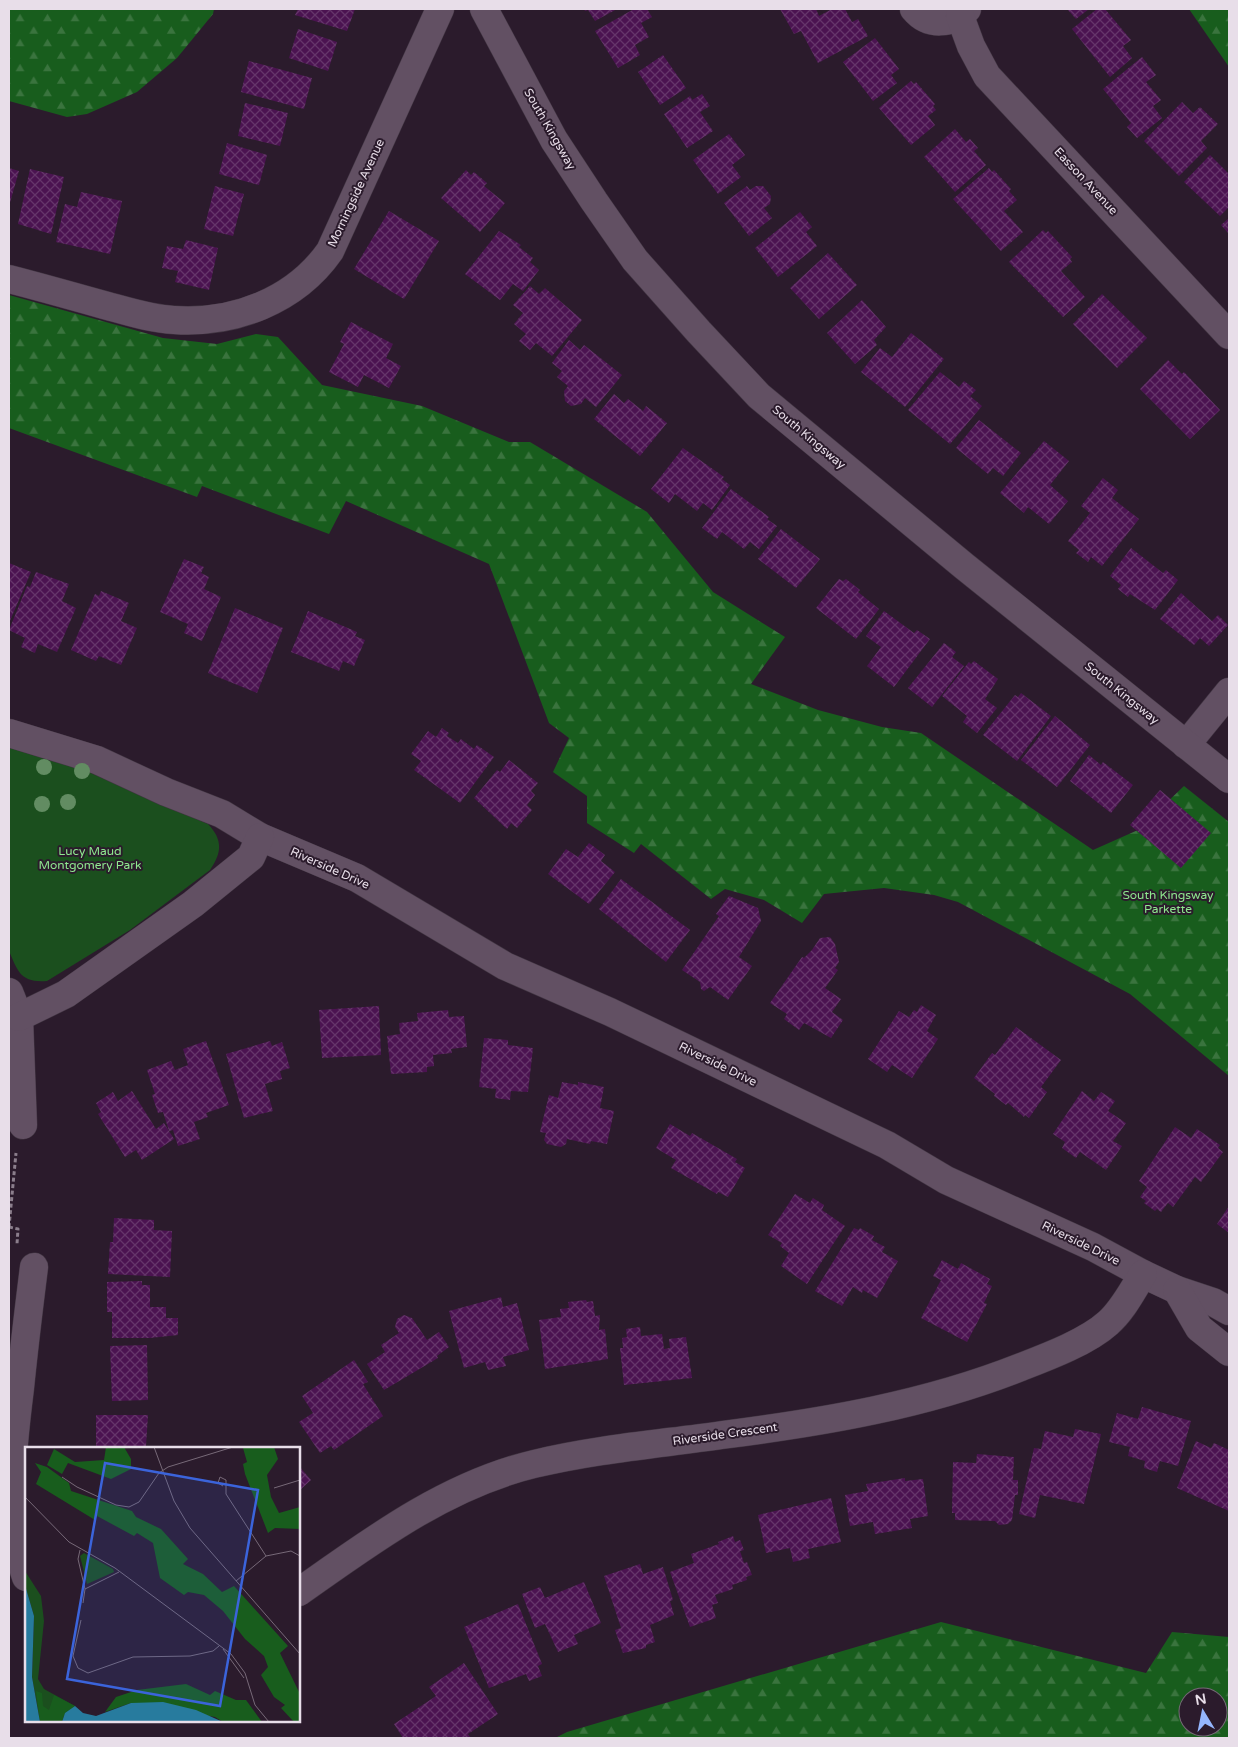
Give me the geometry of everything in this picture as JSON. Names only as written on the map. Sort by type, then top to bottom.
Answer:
[{"type":"street","name":"Morningside Avenue","points":[[9,279],[148,316],[174,320],[209,319],[247,312],[279,298],[311,274],[330,251],[440,9]]},
{"type":"street","name":"South Kingsway","points":[[484,9],[554,140],[635,260],[758,396],[964,566],[1229,779]]},
{"type":"street","name":"Easson Avenue","points":[[914,9],[932,21],[946,21],[964,12],[972,46],[988,76],[1229,335]]},
{"type":"street","points":[[1186,745],[1229,692]]},
{"type":"street","name":"Riverside Drive","points":[[9,733],[97,760],[166,792],[222,814],[260,838],[357,878],[505,966],[610,1012],[878,1141],[946,1180],[1093,1247],[1177,1290],[1213,1302],[1229,1311]]},
{"type":"street","points":[[19,1017],[66,994],[193,904],[251,857],[260,838]]},
{"type":"street","points":[[9,992],[19,1017],[23,1125]]},
{"type":"street","points":[[25,1574],[18,1554],[12,1513],[12,1455],[34,1267]]},
{"type":"street","name":"Riverside Crescent","points":[[300,1591],[358,1549],[402,1521],[491,1477],[533,1464],[616,1448],[838,1419],[933,1397],[996,1377],[1038,1360],[1105,1325],[1119,1312],[1143,1274]]},
{"type":"street","points":[[1177,1290],[1199,1328],[1229,1352]]},
{"type":"path","points":[[9,1227],[13,1176]]},
{"type":"green space","points":[[9,9],[214,9],[213,14],[177,58],[137,92],[87,114],[67,117],[9,101]]},
{"type":"green space","points":[[1189,9],[1229,9],[1229,67]]},
{"type":"green space","name":"South Kingsway Parkette","points":[[9,295],[163,338],[217,344],[256,334],[278,337],[322,385],[422,406],[509,442],[530,442],[647,512],[713,592],[785,637],[751,684],[818,710],[882,727],[921,733],[1093,850],[1138,830],[1184,786],[1229,822],[1229,1076],[1130,994],[958,902],[934,895],[884,888],[824,894],[802,923],[764,900],[725,889],[711,899],[641,844],[634,853],[587,823],[587,796],[553,772],[569,738],[549,723],[489,564],[346,501],[329,534],[202,486],[197,497],[9,428]]},
{"type":"green space","name":"Lucy Maud Montgomery Park","points":[[9,743],[43,752],[208,824],[216,835],[219,846],[219,852],[210,870],[130,930],[47,981],[31,980],[22,975],[9,951]]},
{"type":"green space","points":[[941,1622],[1146,1673],[1172,1632],[1229,1637],[1229,1738],[555,1738],[567,1732]]},
{"type":"building","points":[[298,9],[355,9],[347,31],[295,15]]},
{"type":"building","points":[[584,9],[617,9],[595,21],[588,10],[585,11]]},
{"type":"building","points":[[634,9],[647,9],[652,17],[641,23],[649,37],[635,45],[640,55],[618,68],[595,31]]},
{"type":"building","points":[[780,9],[816,9],[819,16],[832,9],[845,9],[852,22],[858,19],[868,36],[818,63],[801,31],[794,34]]},
{"type":"building","points":[[1067,9],[1089,9],[1076,19]]},
{"type":"building","points":[[1097,9],[1105,9],[1131,40],[1123,46],[1132,58],[1110,77],[1072,29]]},
{"type":"building","points":[[298,29],[337,42],[328,71],[289,58]]},
{"type":"building","points":[[875,38],[899,69],[891,75],[897,83],[873,101],[843,62]]},
{"type":"building","points":[[663,55],[686,88],[660,105],[638,72]]},
{"type":"building","points":[[1142,57],[1156,75],[1146,82],[1161,100],[1153,106],[1162,118],[1137,138],[1127,127],[1131,123],[1103,89]]},
{"type":"building","points":[[249,61],[312,78],[304,109],[241,92]]},
{"type":"building","points":[[911,81],[914,84],[916,82],[935,104],[933,106],[936,110],[928,116],[935,125],[911,145],[879,108]]},
{"type":"building","points":[[702,94],[710,106],[700,112],[713,131],[687,148],[664,114],[690,96],[692,100]]},
{"type":"building","points":[[1182,102],[1193,113],[1200,107],[1218,124],[1201,141],[1207,148],[1179,176],[1144,141]]},
{"type":"building","points":[[245,103],[288,113],[280,146],[238,136]]},
{"type":"building","points":[[955,129],[966,142],[970,139],[978,148],[974,151],[986,165],[955,192],[924,157]]},
{"type":"building","points":[[729,134],[745,155],[732,165],[741,177],[718,194],[693,160]]},
{"type":"building","points":[[227,143],[267,155],[259,185],[219,174]]},
{"type":"building","points":[[1210,155],[1229,174],[1229,207],[1220,216],[1184,182]]},
{"type":"building","points":[[9,168],[19,171],[9,206]]},
{"type":"building","points":[[989,168],[992,172],[994,170],[1011,189],[1009,191],[1017,200],[1004,211],[1023,232],[1001,251],[953,199]]},
{"type":"building","points":[[30,169],[64,177],[51,234],[18,224]]},
{"type":"building","points":[[466,170],[471,175],[474,172],[487,183],[484,186],[505,203],[480,232],[441,198]]},
{"type":"building","points":[[215,186],[244,194],[233,236],[204,229]]},
{"type":"building","points":[[747,186],[750,190],[756,186],[763,186],[771,196],[770,204],[764,208],[772,218],[749,236],[724,203]]},
{"type":"building","points":[[81,192],[122,201],[110,254],[56,242],[65,204],[77,207]]},
{"type":"building","points":[[389,211],[439,241],[404,299],[354,269]]},
{"type":"building","points":[[800,212],[812,227],[806,232],[817,246],[778,277],[755,248]]},
{"type":"building","points":[[1229,218],[1229,234],[1221,225]]},
{"type":"building","points":[[1043,230],[1046,233],[1048,231],[1072,257],[1070,259],[1072,262],[1061,271],[1085,297],[1063,317],[1009,262]]},
{"type":"building","points":[[499,231],[521,245],[519,247],[533,258],[530,262],[539,270],[523,291],[513,284],[500,300],[465,274]]},
{"type":"building","points":[[186,240],[218,248],[209,290],[175,282],[178,271],[162,268],[167,246],[183,249]]},
{"type":"building","points":[[828,253],[857,285],[819,319],[790,288]]},
{"type":"building","points":[[530,286],[539,294],[545,288],[582,320],[552,356],[536,343],[530,350],[519,341],[526,334],[514,324],[523,313],[513,305]]},
{"type":"building","points":[[1102,294],[1147,338],[1117,368],[1073,324]]},
{"type":"building","points":[[862,300],[886,327],[874,340],[877,345],[855,364],[827,333]]},
{"type":"building","points":[[351,322],[393,344],[386,358],[401,366],[389,388],[364,375],[358,387],[329,372],[344,344],[340,342]]},
{"type":"building","points":[[911,333],[944,359],[905,407],[861,372],[880,348],[892,357]]},
{"type":"building","points":[[569,340],[580,350],[584,345],[622,375],[596,407],[585,398],[581,404],[571,406],[565,401],[564,391],[568,386],[557,377],[562,371],[552,363]]},
{"type":"building","points":[[1168,360],[1182,374],[1184,372],[1220,410],[1190,439],[1140,389]]},
{"type":"building","points":[[940,372],[959,387],[964,381],[976,390],[970,396],[982,406],[950,444],[908,410]]},
{"type":"building","points":[[614,394],[624,403],[628,399],[643,411],[646,406],[667,423],[640,456],[594,419]]},
{"type":"building","points":[[979,420],[1021,453],[1003,476],[993,468],[988,474],[956,448]]},
{"type":"building","points":[[1044,441],[1069,461],[1050,485],[1068,501],[1049,524],[1028,507],[1024,513],[1000,493]]},
{"type":"building","points":[[683,448],[724,477],[722,479],[730,485],[712,510],[703,503],[697,511],[675,494],[669,503],[651,489]]},
{"type":"building","points":[[1103,478],[1118,490],[1112,498],[1139,519],[1102,566],[1091,557],[1088,562],[1076,553],[1079,550],[1068,541],[1090,513],[1081,506]]},
{"type":"building","points":[[731,489],[769,517],[767,519],[777,526],[759,549],[750,542],[744,549],[722,532],[717,539],[702,528]]},
{"type":"building","points":[[781,529],[820,559],[796,588],[758,559]]},
{"type":"building","points":[[1131,548],[1163,573],[1166,570],[1178,580],[1155,610],[1130,594],[1128,597],[1118,589],[1121,585],[1110,576]]},
{"type":"building","points":[[184,559],[204,567],[201,573],[209,577],[204,589],[221,597],[202,641],[184,633],[188,624],[160,612]]},
{"type":"building","points":[[9,563],[31,572],[9,623]]},
{"type":"building","points":[[36,572],[69,584],[62,601],[76,608],[57,652],[38,644],[35,653],[21,647],[25,638],[9,630],[27,586],[30,587]]},
{"type":"building","points":[[839,579],[843,581],[846,579],[860,590],[858,592],[879,609],[856,639],[816,608]]},
{"type":"building","points":[[101,591],[129,603],[121,621],[137,628],[121,665],[99,656],[96,661],[71,650],[95,594],[99,596]]},
{"type":"building","points":[[1181,593],[1212,621],[1218,615],[1228,625],[1209,646],[1200,638],[1194,645],[1160,619]]},
{"type":"building","points":[[235,608],[283,628],[257,693],[208,673]]},
{"type":"building","points":[[308,611],[357,632],[355,636],[365,640],[354,666],[343,661],[339,671],[291,652]]},
{"type":"building","points":[[884,611],[914,633],[917,630],[930,639],[894,687],[867,666],[881,647],[866,636]]},
{"type":"building","points":[[944,643],[956,652],[952,657],[964,666],[932,707],[908,688]]},
{"type":"building","points":[[974,661],[998,679],[985,699],[997,708],[977,733],[963,722],[967,716],[942,696],[969,662],[971,664]]},
{"type":"building","points":[[1021,693],[1051,716],[1017,761],[983,735],[1015,695],[1018,697]]},
{"type":"building","points":[[1055,716],[1090,745],[1057,787],[1021,760]]},
{"type":"building","points":[[442,728],[449,733],[447,736],[458,743],[461,739],[474,749],[477,745],[494,757],[460,803],[414,770],[421,761],[411,754],[428,731],[436,737]]},
{"type":"building","points":[[1089,755],[1101,765],[1103,762],[1133,785],[1111,813],[1070,781]]},
{"type":"building","points":[[509,760],[538,783],[531,791],[535,795],[527,805],[532,810],[517,828],[511,823],[507,829],[474,798],[497,770],[500,772]]},
{"type":"building","points":[[1160,790],[1211,833],[1181,868],[1130,825]]},
{"type":"building","points":[[589,843],[605,855],[601,861],[615,872],[589,904],[548,874],[566,849],[578,857]]},
{"type":"building","points":[[621,879],[690,930],[666,962],[599,909]]},
{"type":"building","points":[[729,896],[758,908],[761,921],[739,957],[752,966],[728,1000],[710,987],[704,991],[701,989],[700,982],[682,970],[719,916],[716,914]]},
{"type":"building","points":[[830,937],[835,944],[839,962],[835,968],[838,970],[825,988],[841,999],[832,1012],[843,1020],[831,1038],[804,1023],[799,1030],[784,1019],[787,1014],[770,1003],[802,957],[804,958],[812,950],[820,938]]},
{"type":"building","points":[[921,1005],[936,1015],[927,1031],[938,1039],[912,1078],[892,1065],[887,1072],[868,1059],[899,1011],[909,1017],[914,1010],[917,1012]]},
{"type":"building","points":[[379,1006],[381,1055],[322,1058],[319,1010]]},
{"type":"building","points":[[448,1010],[449,1017],[464,1016],[467,1047],[451,1049],[452,1053],[433,1055],[434,1066],[427,1067],[427,1072],[391,1074],[387,1036],[400,1034],[399,1023],[418,1021],[417,1013]]},
{"type":"building","points":[[1016,1027],[1061,1060],[1041,1087],[1047,1092],[1029,1118],[1025,1115],[1024,1117],[1008,1103],[1006,1105],[974,1078],[992,1053],[995,1055]]},
{"type":"building","points":[[484,1038],[508,1040],[508,1045],[533,1048],[528,1092],[511,1091],[510,1100],[495,1098],[496,1089],[479,1087]]},
{"type":"building","points":[[206,1041],[229,1105],[206,1113],[208,1117],[194,1122],[200,1139],[178,1146],[173,1130],[169,1131],[163,1112],[158,1113],[152,1095],[155,1094],[147,1070],[171,1061],[175,1070],[188,1065],[183,1049]]},
{"type":"building","points":[[270,1041],[272,1046],[282,1042],[290,1068],[280,1071],[282,1079],[265,1084],[273,1111],[244,1118],[226,1054]]},
{"type":"building","points":[[562,1082],[578,1085],[578,1082],[604,1087],[600,1108],[614,1111],[607,1144],[591,1141],[590,1144],[567,1139],[566,1144],[561,1147],[547,1144],[544,1140],[546,1133],[540,1132],[549,1095],[558,1098]]},
{"type":"building","points":[[132,1091],[156,1129],[164,1123],[174,1139],[142,1160],[136,1150],[125,1157],[98,1114],[101,1112],[96,1103],[113,1092],[118,1101]]},
{"type":"building","points":[[1082,1091],[1094,1101],[1101,1092],[1115,1101],[1108,1111],[1126,1123],[1113,1141],[1122,1146],[1106,1170],[1080,1152],[1076,1158],[1062,1148],[1065,1142],[1053,1134]]},
{"type":"building","points":[[670,1124],[690,1136],[692,1133],[737,1159],[735,1162],[745,1168],[728,1197],[718,1192],[717,1194],[671,1168],[676,1160],[656,1148]]},
{"type":"building","points":[[1175,1127],[1191,1138],[1197,1129],[1220,1145],[1218,1148],[1223,1152],[1201,1182],[1195,1177],[1173,1207],[1168,1203],[1161,1212],[1157,1209],[1155,1211],[1144,1203],[1146,1201],[1140,1197],[1147,1187],[1139,1181]]},
{"type":"building","points":[[795,1194],[810,1203],[813,1198],[824,1205],[822,1210],[845,1226],[807,1284],[781,1266],[789,1253],[780,1246],[782,1243],[768,1235]]},
{"type":"building","points":[[1229,1206],[1229,1233],[1217,1224]]},
{"type":"building","points":[[114,1218],[154,1220],[154,1230],[172,1231],[170,1277],[108,1274],[110,1242],[113,1242]]},
{"type":"building","points":[[854,1228],[859,1230],[860,1228],[874,1236],[872,1240],[885,1247],[882,1252],[898,1261],[877,1298],[863,1290],[862,1293],[853,1287],[842,1306],[815,1291]]},
{"type":"building","points":[[942,1260],[958,1269],[961,1263],[990,1279],[987,1284],[992,1286],[984,1303],[987,1304],[967,1342],[921,1318],[941,1280],[933,1276]]},
{"type":"building","points":[[142,1281],[142,1285],[150,1285],[150,1307],[166,1307],[166,1318],[178,1318],[178,1335],[150,1338],[112,1338],[112,1312],[107,1312],[107,1282]]},
{"type":"building","points":[[501,1297],[503,1307],[517,1303],[529,1350],[503,1357],[506,1366],[488,1370],[485,1362],[464,1368],[449,1311]]},
{"type":"building","points":[[586,1300],[587,1302],[593,1301],[595,1316],[600,1315],[599,1330],[605,1329],[608,1359],[545,1369],[539,1320],[561,1317],[560,1309],[569,1308],[568,1302]]},
{"type":"building","points":[[404,1315],[412,1318],[427,1340],[439,1332],[449,1347],[437,1356],[438,1358],[384,1390],[367,1364],[385,1352],[381,1345],[399,1333],[395,1327],[397,1319]]},
{"type":"building","points":[[640,1327],[641,1336],[662,1334],[664,1349],[670,1348],[669,1339],[686,1337],[692,1378],[624,1385],[620,1348],[623,1348],[622,1338],[627,1337],[626,1329]]},
{"type":"building","points":[[147,1345],[148,1400],[112,1401],[110,1346]]},
{"type":"building","points":[[354,1360],[368,1382],[363,1384],[383,1416],[334,1450],[331,1446],[320,1453],[299,1422],[313,1413],[302,1396]]},
{"type":"building","points":[[1142,1407],[1191,1421],[1178,1466],[1160,1461],[1157,1472],[1144,1468],[1145,1461],[1128,1456],[1130,1447],[1109,1442],[1117,1413],[1138,1419]]},
{"type":"building","points":[[96,1415],[148,1415],[146,1446],[96,1447]]},
{"type":"building","points":[[1075,1429],[1101,1434],[1084,1504],[1040,1495],[1035,1518],[1019,1514],[1034,1448],[1041,1449],[1045,1431],[1073,1437]]},
{"type":"building","points":[[1196,1441],[1211,1448],[1214,1443],[1229,1450],[1229,1511],[1177,1488]]},
{"type":"building","points":[[977,1454],[1014,1457],[1013,1480],[1018,1480],[1018,1495],[1015,1495],[1012,1520],[1008,1524],[999,1525],[995,1521],[955,1520],[955,1513],[952,1513],[953,1462],[976,1463]]},
{"type":"building","points":[[300,1467],[311,1480],[300,1490]]},
{"type":"building","points":[[905,1478],[905,1481],[923,1479],[928,1516],[910,1519],[912,1528],[875,1534],[873,1522],[850,1526],[845,1495],[868,1491],[866,1484]]},
{"type":"building","points":[[831,1498],[841,1542],[808,1549],[810,1558],[793,1562],[790,1548],[766,1553],[758,1515]]},
{"type":"building","points":[[733,1536],[735,1542],[740,1540],[744,1550],[740,1551],[744,1563],[747,1562],[752,1575],[746,1577],[747,1580],[732,1585],[733,1589],[715,1595],[718,1603],[712,1605],[716,1618],[690,1627],[670,1572],[694,1563],[691,1554],[719,1544],[718,1542]]},
{"type":"building","points":[[640,1564],[643,1574],[663,1567],[673,1600],[670,1601],[674,1615],[650,1625],[655,1642],[646,1645],[646,1648],[623,1653],[615,1630],[621,1628],[604,1576]]},
{"type":"building","points":[[584,1582],[601,1623],[574,1635],[578,1644],[558,1652],[545,1624],[535,1628],[522,1594],[540,1587],[545,1598]]},
{"type":"building","points":[[518,1604],[542,1664],[538,1666],[542,1676],[529,1681],[526,1674],[489,1688],[464,1627]]},
{"type":"building","points":[[464,1663],[498,1714],[468,1734],[470,1737],[468,1738],[403,1738],[394,1724],[436,1696],[429,1687]]}]
